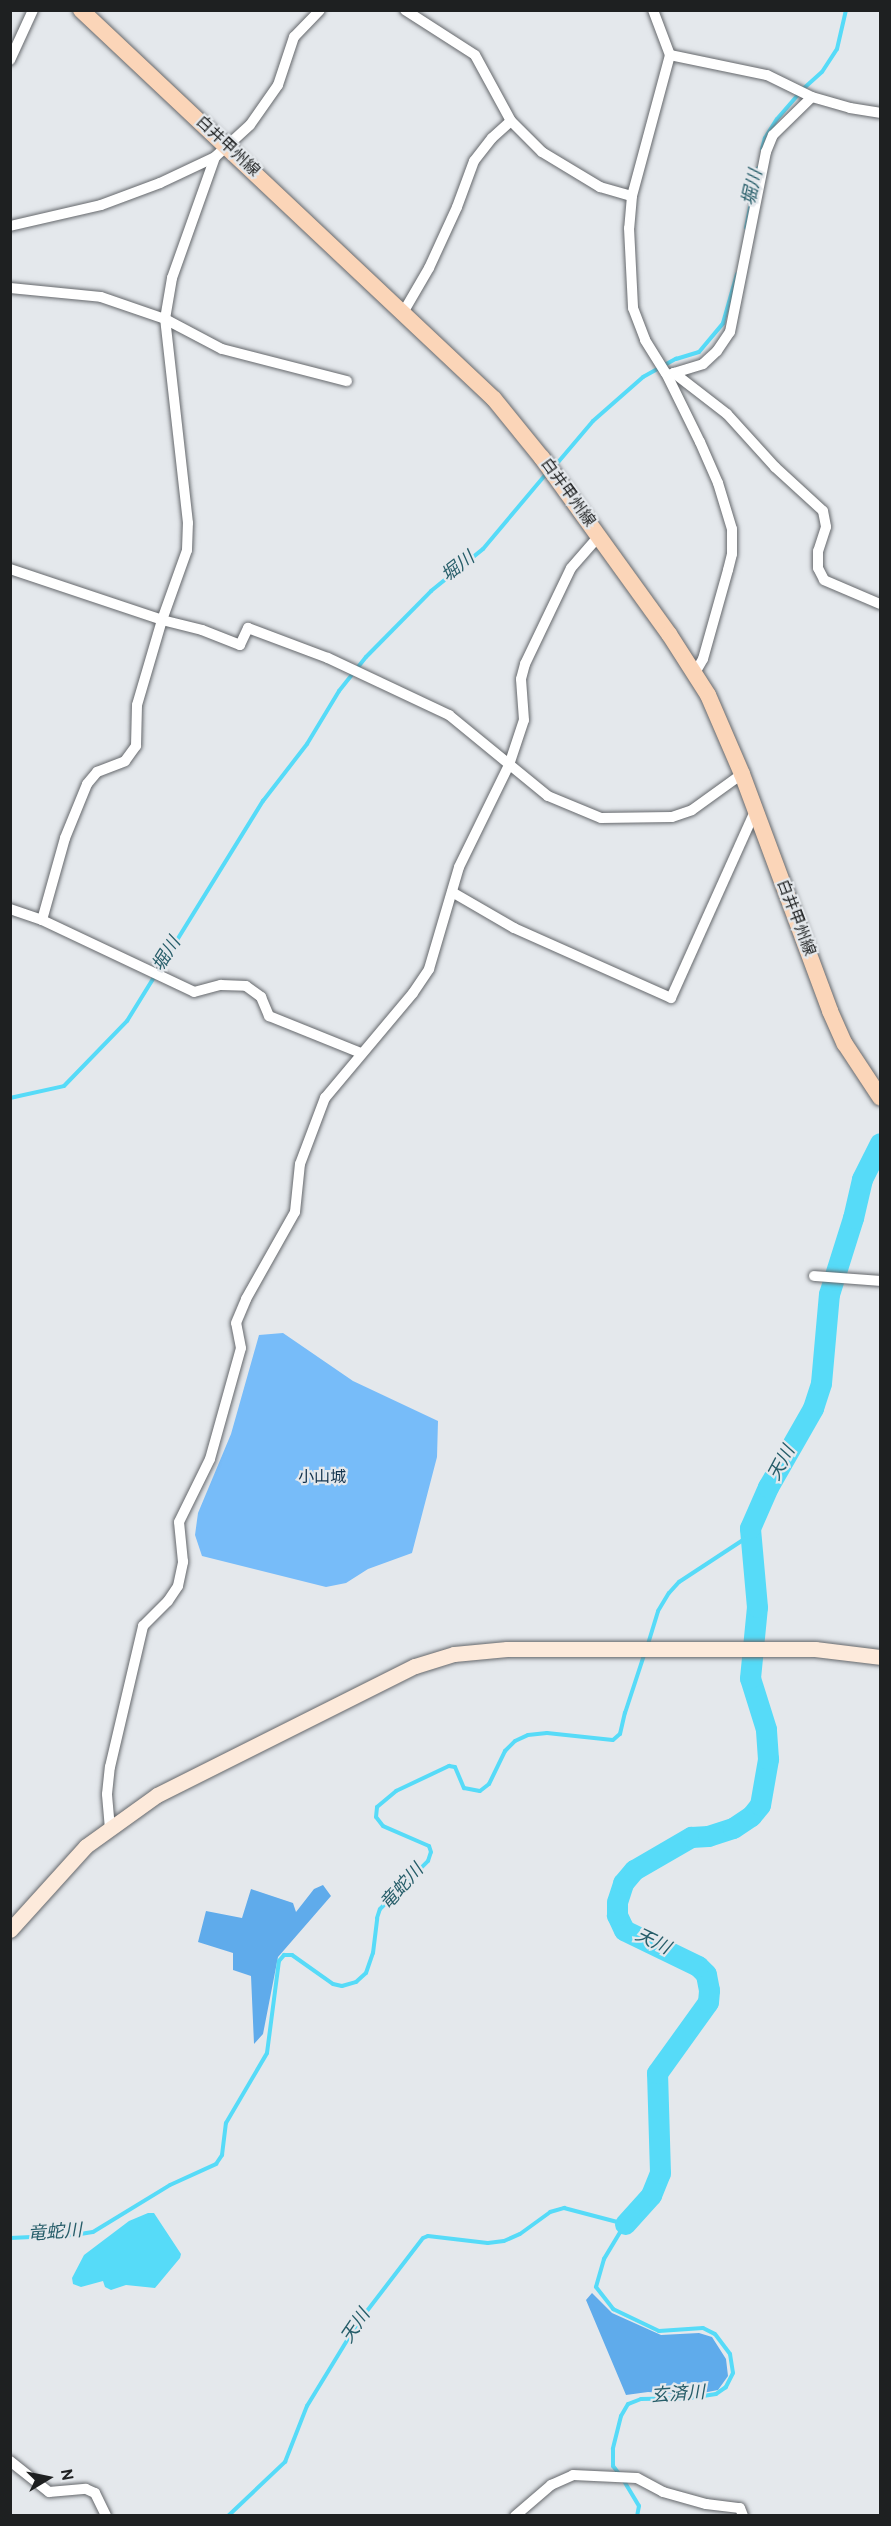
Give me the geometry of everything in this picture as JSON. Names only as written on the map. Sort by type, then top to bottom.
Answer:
[{"type":"main road","name":"白井甲州線","points":[[81,10],[221,152],[404,312],[494,399],[550,469],[695,673],[721,722],[830,1011],[854,1060],[880,1097]]},
{"type":"street","points":[[10,60],[33,10]]},
{"type":"street","points":[[10,226],[101,205],[160,183],[221,152],[250,125],[265,104],[278,85],[294,37],[320,10]]},
{"type":"street","points":[[405,10],[475,55],[511,121],[542,152],[600,187],[632,196]]},
{"type":"street","points":[[653,10],[670,55],[632,196],[629,228],[633,308],[636,322],[656,359],[670,374],[727,414],[775,467],[824,512],[826,527],[818,551],[818,568],[824,580],[880,604]]},
{"type":"street","points":[[670,55],[767,75],[795,86],[810,95],[850,108],[880,113]]},
{"type":"street","points":[[670,374],[703,364],[717,351],[730,332],[766,152],[773,135],[810,95]]},
{"type":"street","points":[[404,312],[429,268],[458,207],[474,161],[492,138],[511,121]]},
{"type":"street","points":[[42,920],[65,838],[87,784],[97,772],[125,760],[136,746],[137,705],[162,620],[187,550],[188,523],[165,319],[172,278],[221,152]]},
{"type":"street","points":[[10,288],[101,297],[165,319],[222,349],[347,381]]},
{"type":"street","points":[[670,374],[718,483],[732,529],[732,554],[728,570],[704,658],[695,673]]},
{"type":"street","points":[[110,1829],[107,1794],[110,1767],[143,1626],[168,1601],[178,1586],[183,1562],[179,1522],[213,1448],[241,1348],[236,1323],[246,1299],[295,1212],[300,1164],[325,1098],[413,993],[429,969],[459,867],[509,765],[524,720],[521,679],[525,664],[571,568],[598,537]]},
{"type":"street","points":[[10,569],[162,620],[202,630],[240,645],[248,628],[354,669],[449,715],[548,796],[580,811],[610,818],[672,817],[692,810],[742,774]]},
{"type":"street","points":[[452,892],[514,928],[671,998],[755,811]]},
{"type":"street","points":[[10,909],[42,920],[194,992],[221,985],[246,986],[261,997],[268,1016],[362,1053]]},
{"type":"street","points":[[814,1276],[880,1281]]},
{"type":"street","points":[[10,1930],[87,1846],[167,1790],[415,1666],[454,1654],[479,1651],[815,1649],[880,1658]]},
{"type":"street","points":[[10,2461],[49,2492],[86,2489],[95,2493],[106,2516]]},
{"type":"street","points":[[515,2516],[551,2485],[573,2475],[631,2478],[663,2492],[706,2504],[740,2508],[742,2516]]},
{"type":"green space","name":"小山城","points":[[283,1333],[353,1381],[438,1421],[437,1457],[412,1553],[368,1569],[346,1583],[326,1587],[202,1556],[195,1535],[198,1513],[231,1434],[259,1335]]},
{"type":"shaded area","points":[[323,1885],[331,1896],[278,1957],[263,2034],[254,2044],[251,1976],[233,1970],[233,1953],[198,1942],[206,1911],[242,1918],[251,1889],[293,1903],[296,1912],[314,1889]]},
{"type":"shaded area","points":[[148,2213],[154,2213],[181,2254],[155,2288],[126,2285],[111,2290],[105,2287],[103,2281],[81,2287],[73,2284],[72,2278],[84,2255],[129,2221]]},
{"type":"shaded area","points":[[592,2293],[612,2313],[661,2335],[699,2333],[712,2337],[726,2359],[728,2376],[718,2390],[692,2395],[648,2392],[626,2395],[586,2300]]},
{"type":"waterway","name":"堀川","points":[[762,149],[765,138],[777,119],[803,89],[822,72],[837,49],[846,10]]},
{"type":"waterway","name":"堀川","points":[[746,228],[758,168]]},
{"type":"waterway","name":"堀川","points":[[554,467],[593,421],[643,377],[676,359],[699,352],[723,323],[737,274]]},
{"type":"waterway","name":"堀川","points":[[10,1098],[64,1086],[127,1021],[263,801],[307,744],[339,691],[366,657],[431,591],[483,549],[546,474]]},
{"type":"waterway","name":"天川","points":[[625,2224],[651,2195],[660,2173],[657,2073],[708,2002],[709,1990],[706,1974],[698,1966],[624,1930],[617,1915],[617,1902],[623,1883],[634,1870],[691,1837],[708,1836],[733,1828],[751,1816],[760,1805],[768,1759],[766,1729],[750,1678],[757,1607],[750,1528],[768,1487],[813,1408],[821,1383],[829,1294],[853,1218],[862,1179],[880,1143]]},
{"type":"waterway","name":"竜蛇川","points":[[648,1644],[658,1611],[679,1582],[752,1534]]},
{"type":"waterway","name":"竜蛇川","points":[[10,2238],[93,2232],[170,2185],[216,2164],[222,2155],[226,2123],[267,2053],[279,1961],[284,1955],[292,1955],[333,1984],[342,1986],[356,1982],[366,1973],[373,1953],[380,1909],[428,1861],[431,1852],[429,1846],[383,1826],[376,1817],[377,1807],[396,1791],[449,1766],[455,1767],[464,1788],[480,1791],[489,1784],[505,1751],[515,1741],[528,1735],[547,1733],[613,1740],[620,1734],[645,1652]]},
{"type":"waterway","name":"天川","points":[[228,2516],[285,2462],[307,2406],[357,2324],[423,2238],[428,2236],[488,2243],[504,2241],[520,2234],[550,2212],[564,2208],[625,2224],[604,2259],[596,2287],[613,2309],[659,2331],[703,2328],[715,2334],[730,2354],[733,2373],[726,2387],[716,2394],[690,2398],[641,2399],[628,2404],[621,2416],[613,2449],[613,2466],[620,2475]]},
{"type":"waterway","name":"玄済川","points":[[624,2481],[639,2506],[637,2516]]}]
